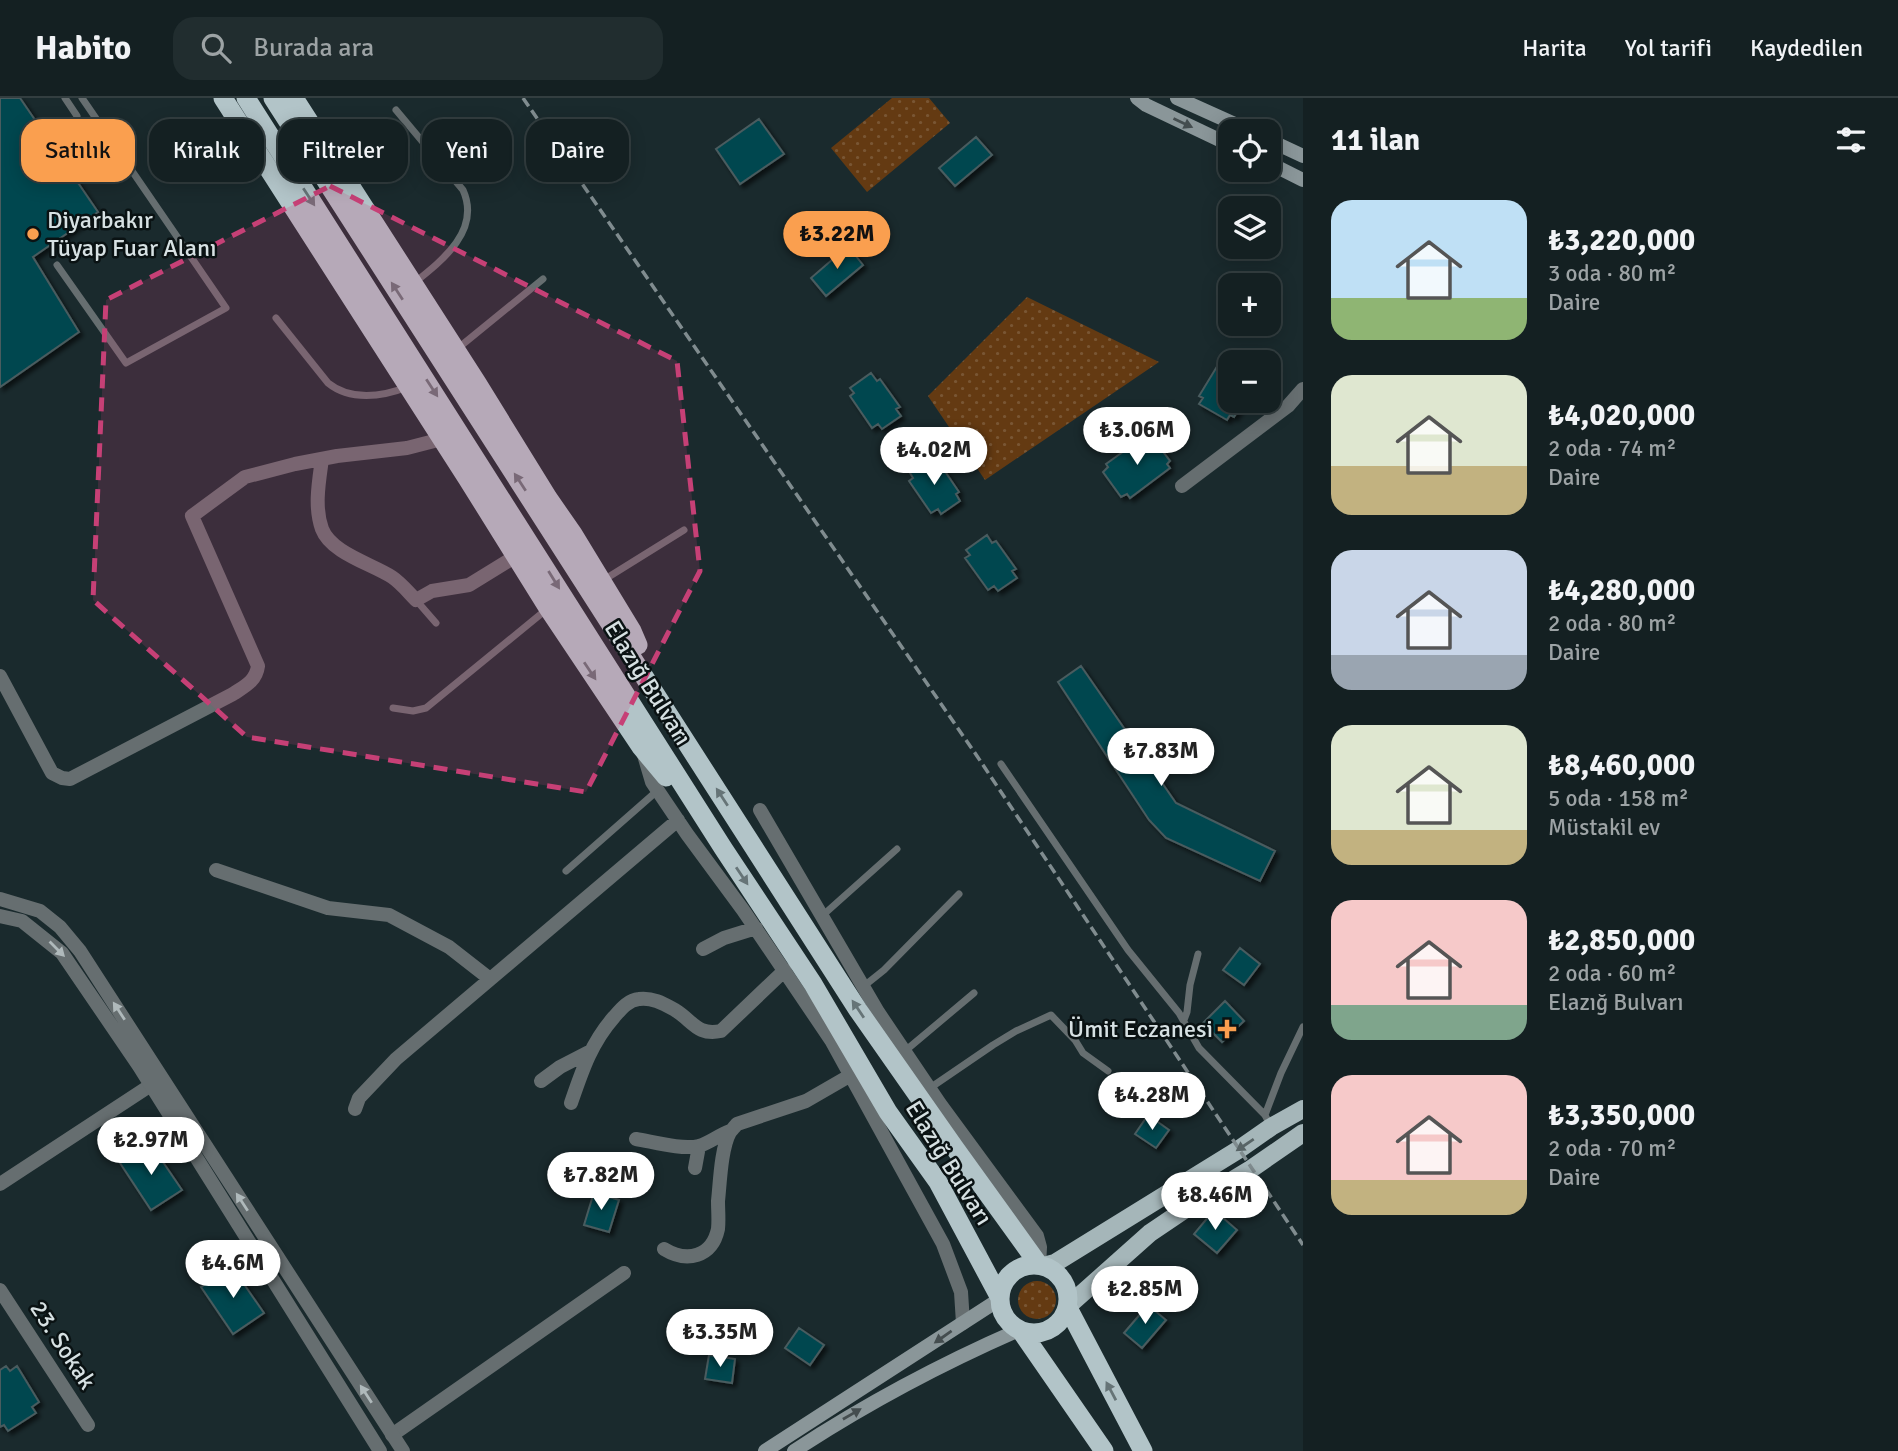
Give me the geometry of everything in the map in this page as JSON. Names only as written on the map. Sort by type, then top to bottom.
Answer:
[{"type":"highway","points":[[223,98],[548,608],[641,747],[723,848]]},
{"type":"highway","name":"Elazığ Bulvarı","points":[[246,98],[723,848],[813,984],[888,1112],[938,1182],[1000,1299]]},
{"type":"highway","name":"Elazığ Bulvarı","points":[[273,98],[858,1010],[1040,1265]]},
{"type":"highway","points":[[293,98],[456,350],[632,631],[674,722]]},
{"type":"highway","points":[[1040,1265],[1059,1276],[1066,1286],[1068,1307],[1063,1319],[1055,1327],[1032,1334],[1012,1326],[1001,1309],[1000,1299],[1002,1287],[1017,1269],[1040,1265]]},
{"type":"highway","points":[[1068,1307],[1143,1451]]},
{"type":"highway","points":[[1020,1330],[1104,1451]]},
{"type":"main road","points":[[1136,98],[1218,139]]},
{"type":"main road","points":[[1177,98],[1223,119]]},
{"type":"main road","points":[[1281,146],[1303,156]]},
{"type":"main road","points":[[1281,169],[1303,180]]},
{"type":"main road","points":[[1040,1265],[1055,1263],[1238,1150],[1268,1121],[1303,1109]]},
{"type":"main road","points":[[1068,1307],[1150,1233],[1303,1133]]},
{"type":"main road","points":[[765,1451],[1000,1299]]},
{"type":"main road","points":[[794,1451],[847,1417],[965,1353],[1020,1330]]},
{"type":"street","points":[[1182,486],[1288,406],[1303,389]]},
{"type":"street","points":[[0,676],[52,773],[70,779],[233,694],[251,682],[257,674],[258,666],[192,516],[245,477],[322,459],[407,448],[442,439]]},
{"type":"street","points":[[322,459],[318,489],[319,513],[322,529],[329,540],[344,552],[395,578],[416,600],[432,591],[469,585],[516,556]]},
{"type":"street","points":[[641,747],[652,782],[785,970],[851,1075],[943,1244],[961,1292],[963,1322]]},
{"type":"street","points":[[760,810],[863,986],[929,1088],[1037,1236],[1040,1265]]},
{"type":"street","points":[[355,1109],[359,1098],[396,1059],[678,820]]},
{"type":"street","points":[[216,870],[328,908],[389,915],[449,947],[490,979]]},
{"type":"street","points":[[0,899],[40,911],[60,927],[80,951],[402,1451]]},
{"type":"street","points":[[0,916],[22,921],[62,953],[99,1005],[380,1451]]},
{"type":"street","points":[[703,949],[724,938],[755,928]]},
{"type":"street","points":[[571,1103],[590,1051],[601,1032],[625,1004],[637,999],[652,999],[675,1010],[697,1028],[711,1033],[722,1031],[785,970]]},
{"type":"street","points":[[541,1081],[590,1051]]},
{"type":"street","points":[[636,1139],[678,1146],[699,1146],[730,1131],[737,1124],[806,1101],[851,1075]]},
{"type":"street","points":[[0,1184],[151,1085]]},
{"type":"street","points":[[664,1249],[674,1255],[693,1257],[706,1251],[714,1240],[718,1228],[724,1149],[730,1131]]},
{"type":"street","points":[[695,1168],[699,1146]]},
{"type":"street","points":[[392,1435],[624,1273]]},
{"type":"street","name":"23. Sokak","points":[[0,1290],[88,1425]]},
{"type":"lane","points":[[65,98],[77,116]]},
{"type":"lane","points":[[57,265],[125,363],[226,308],[82,98]]},
{"type":"lane","points":[[396,110],[463,190],[469,211],[466,226],[458,241],[433,268],[413,284]]},
{"type":"lane","points":[[456,350],[543,279]]},
{"type":"lane","points":[[276,318],[336,390],[361,396],[395,392],[408,387]]},
{"type":"lane","points":[[601,581],[684,530]]},
{"type":"lane","points":[[416,600],[436,623]]},
{"type":"lane","points":[[393,708],[413,711],[426,708],[548,608]]},
{"type":"lane","points":[[1001,764],[1128,950],[1184,1020],[1199,1048],[1268,1121]]},
{"type":"lane","points":[[566,871],[658,790]]},
{"type":"lane","points":[[822,916],[897,849]]},
{"type":"lane","points":[[863,986],[884,970],[959,894]]},
{"type":"lane","points":[[1184,1020],[1188,1012],[1190,985],[1198,954]]},
{"type":"lane","points":[[905,1051],[974,993]]},
{"type":"lane","points":[[929,1088],[1016,1031],[1051,1015],[1075,1040],[1083,1053],[1108,1072]]},
{"type":"lane","points":[[1268,1121],[1281,1073],[1303,1027]]},
{"type":"highlighted area","points":[[330,186],[677,361],[700,571],[586,792],[247,737],[93,600],[106,300]]},
{"type":"shaded area","points":[[892,98],[929,98],[950,123],[867,192],[831,148]]},
{"type":"shaded area","points":[[1027,297],[1159,362],[985,480],[928,396]]},
{"type":"shaded area","points":[[1037,1281],[1050,1287],[1056,1300],[1050,1313],[1037,1319],[1024,1313],[1018,1300],[1024,1287]]},
{"type":"building","name":"Diyarbakır Tüyap Fuar Alanı","points":[[0,98],[20,98],[34,119],[21,119],[21,182],[77,182],[98,212],[33,257],[79,332],[0,387]]},
{"type":"building","points":[[759,119],[784,154],[740,184],[716,149]]},
{"type":"building","points":[[976,137],[992,155],[955,186],[939,168]]},
{"type":"building","points":[[848,246],[863,265],[826,296],[811,278]]},
{"type":"building","points":[[1218,365],[1218,413],[1236,413],[1234,417],[1230,415],[1227,420],[1199,404],[1203,398],[1199,396]]},
{"type":"building","points":[[871,373],[877,381],[880,379],[900,407],[896,409],[901,416],[882,429],[878,424],[872,428],[850,396],[854,393],[850,388]]},
{"type":"building","points":[[1145,436],[1147,440],[1152,437],[1170,461],[1167,464],[1170,468],[1130,498],[1127,494],[1121,497],[1103,472],[1108,467],[1106,464]]},
{"type":"building","points":[[931,458],[936,466],[940,464],[959,492],[956,494],[960,501],[941,514],[938,509],[931,513],[909,481],[913,478],[910,473]]},
{"type":"building","points":[[987,535],[992,543],[996,541],[1016,569],[1012,571],[1017,578],[998,591],[994,586],[988,590],[965,558],[970,555],[966,550]]},
{"type":"building","points":[[1081,666],[1176,803],[1275,851],[1260,881],[1166,838],[1149,820],[1058,682]]},
{"type":"building","points":[[1240,948],[1260,964],[1244,985],[1223,970]]},
{"type":"building","points":[[1225,1001],[1244,1021],[1222,1042],[1203,1023]]},
{"type":"building","points":[[1148,1115],[1169,1130],[1156,1148],[1135,1134]]},
{"type":"building","points":[[150,1143],[182,1190],[151,1210],[120,1163]]},
{"type":"building","points":[[594,1192],[619,1200],[609,1232],[584,1225]]},
{"type":"building","points":[[1214,1210],[1237,1230],[1217,1253],[1194,1234]]},
{"type":"building","points":[[232,1267],[264,1313],[233,1334],[201,1287]]},
{"type":"building","points":[[1148,1305],[1166,1320],[1142,1348],[1124,1333]]},
{"type":"building","points":[[799,1328],[824,1345],[810,1365],[785,1348]]},
{"type":"building","points":[[709,1355],[735,1359],[732,1383],[705,1379]]},
{"type":"building","points":[[6,1366],[10,1371],[17,1366],[39,1402],[32,1407],[36,1413],[8,1431],[4,1425],[0,1427],[0,1370]]},
{"type":"railway","points":[[523,98],[977,756],[1303,1245]]},
{"type":"place","name":"Diyarbakır Tüyap Fuar Alanı","points":[[33,234]]},
{"type":"place","name":"Ümit Eczanesi","points":[[1227,1029]]}]
